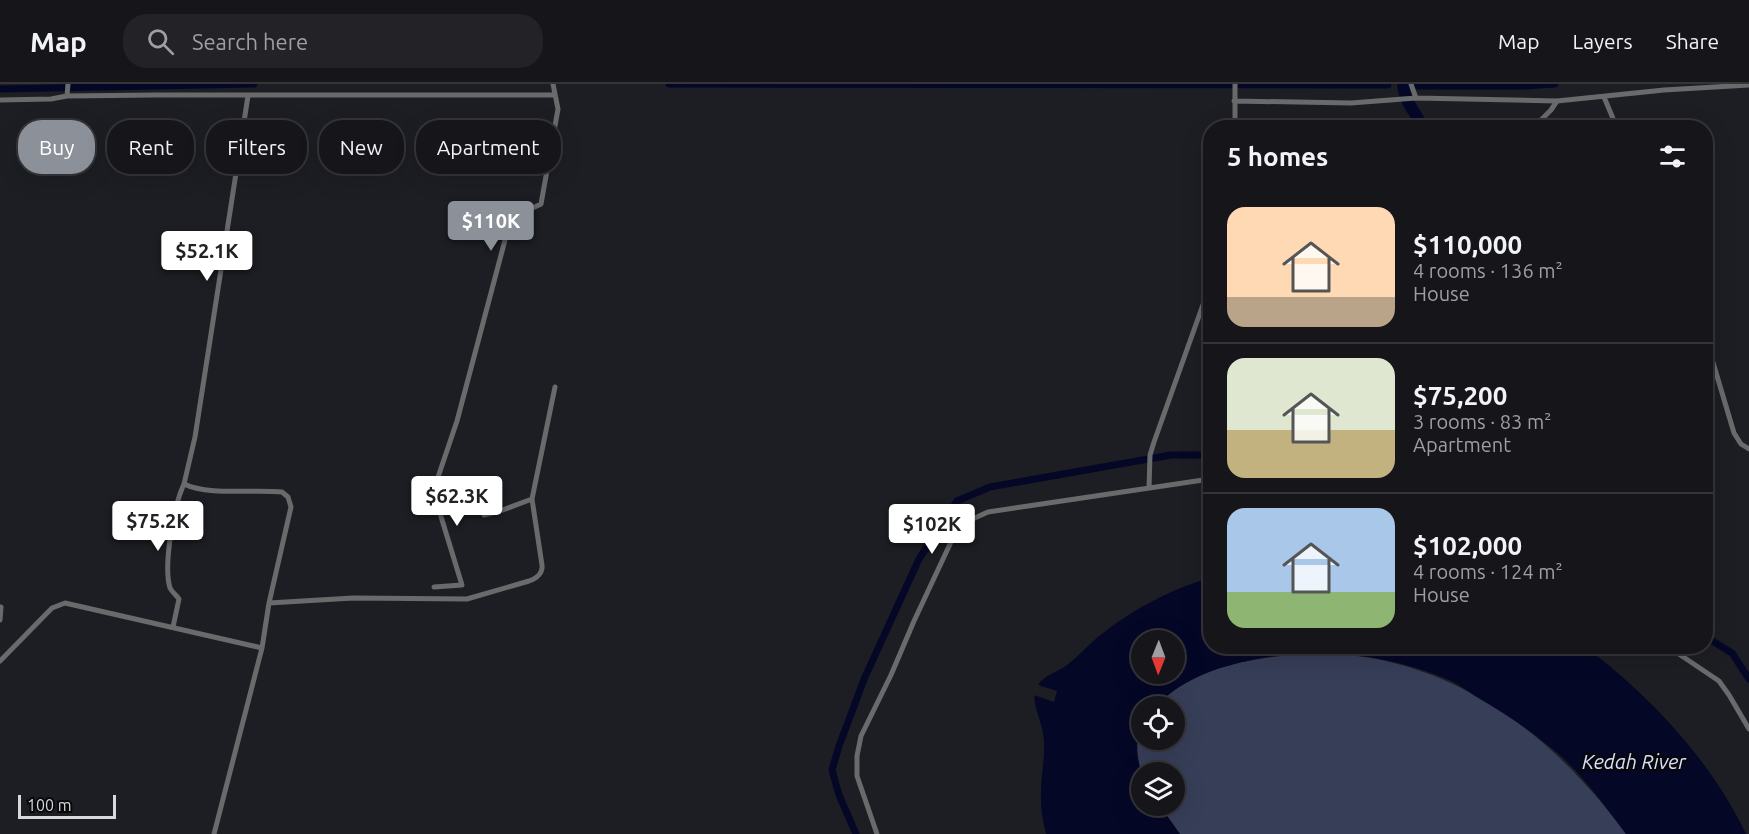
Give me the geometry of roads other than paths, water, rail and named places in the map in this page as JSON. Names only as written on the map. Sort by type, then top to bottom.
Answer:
[{"type":"street","points":[[1235,84],[1235,120]]},
{"type":"street","points":[[1411,84],[1413,98]]},
{"type":"street","points":[[1234,99],[1351,103],[1413,98],[1557,101],[1664,90],[1749,85]]},
{"type":"street","points":[[0,100],[51,99],[67,90],[248,96],[553,89],[558,109],[541,204],[516,216],[509,225],[457,421],[434,489],[462,585],[434,586]]},
{"type":"street","points":[[173,627],[179,599],[171,589],[169,556],[177,502],[184,484],[195,436],[248,96]]},
{"type":"street","points":[[1604,97],[1614,120]]},
{"type":"street","points":[[1541,120],[1557,101]]},
{"type":"street","points":[[1149,488],[1150,455],[1203,305]]},
{"type":"street","points":[[1713,362],[1734,433],[1741,444],[1749,449]]},
{"type":"street","points":[[269,603],[352,598],[467,599],[534,579],[542,570],[532,500],[555,387]]},
{"type":"street","points":[[877,834],[857,776],[858,747],[869,716],[891,675],[951,542],[968,521],[988,512],[1203,480]]},
{"type":"street","points":[[184,484],[209,490],[282,492],[291,503],[269,603],[262,648],[214,834]]},
{"type":"street","points":[[484,515],[532,500]]},
{"type":"street","points":[[0,661],[52,608],[60,603],[70,603],[262,648]]},
{"type":"street","points":[[0,620],[1,607]]},
{"type":"street","points":[[1679,654],[1719,681],[1749,729]]},
{"type":"water","name":"Kedah River","points":[[1203,580],[1203,654],[1297,654],[1233,664],[1185,684],[1185,630],[1131,630],[1131,684],[1185,684],[1167,696],[1131,696],[1131,750],[1137,750],[1139,762],[1131,762],[1131,816],[1167,816],[1180,834],[1046,834],[1041,798],[1044,742],[1035,700],[1038,685],[1071,662],[1123,618],[1151,602]]},
{"type":"water","name":"Kedah River","points":[[1333,654],[1594,654],[1632,686],[1677,731],[1715,781],[1746,834],[1626,834],[1588,784],[1562,757],[1522,726],[1449,680],[1427,671],[1381,659]]},
{"type":"waterway","points":[[0,89],[254,84]]},
{"type":"waterway","points":[[669,84],[1388,85]]},
{"type":"waterway","points":[[1403,84],[1408,102],[1418,120]]},
{"type":"waterway","points":[[1417,86],[1555,84]]},
{"type":"waterway","points":[[856,834],[839,795],[832,770],[839,746],[865,677],[919,559],[957,501],[990,487],[1171,455],[1203,455]]},
{"type":"waterway","points":[[1713,641],[1732,653],[1749,679]]}]
